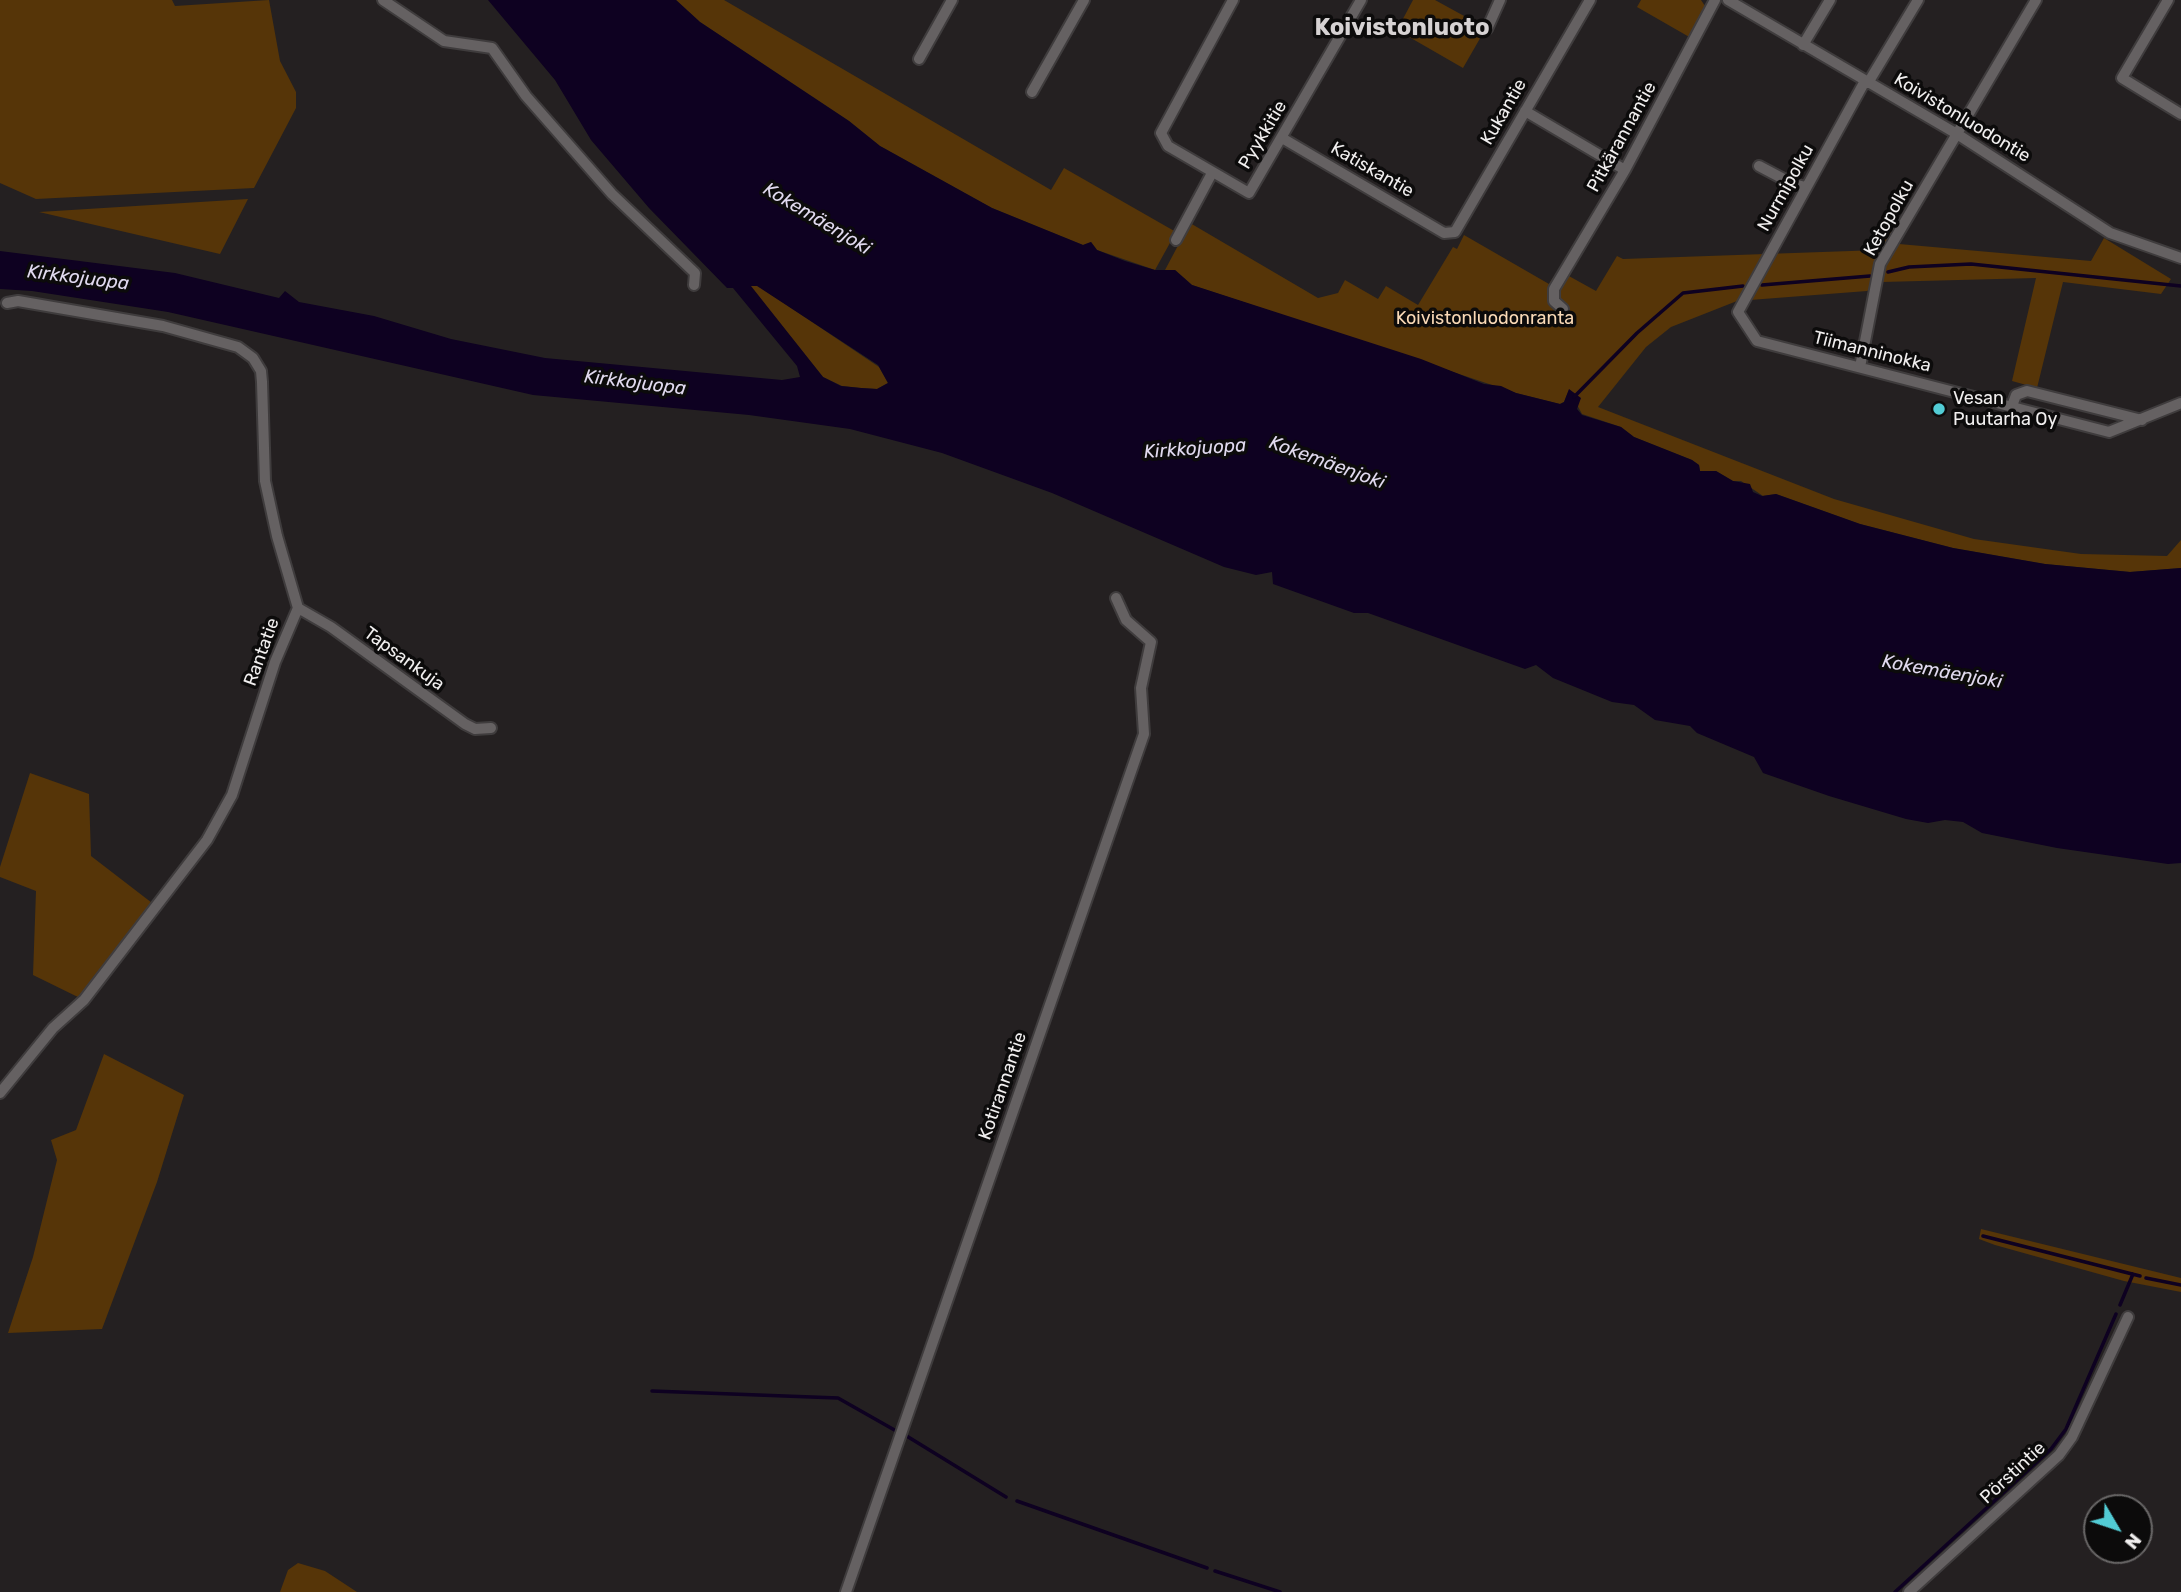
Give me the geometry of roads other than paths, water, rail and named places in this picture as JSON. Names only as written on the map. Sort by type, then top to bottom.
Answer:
[{"type":"street","points":[[383,0],[444,41],[492,48],[526,96],[603,185],[695,273],[694,285]]},
{"type":"street","points":[[919,59],[952,0]]},
{"type":"street","points":[[1032,92],[1084,0]]},
{"type":"street","name":"Pyykkitie","points":[[1233,0],[1161,132],[1168,146],[1249,193],[1361,0]]},
{"type":"street","points":[[1487,29],[1500,0]]},
{"type":"street","name":"Kukantie","points":[[1444,233],[1455,232],[1590,0]]},
{"type":"street","name":"Pitkärannantie","points":[[1563,309],[1554,301],[1554,289],[1625,170],[1715,0]]},
{"type":"street","name":"Koivistonluodontie","points":[[1728,0],[1957,134],[2110,233],[2181,258]]},
{"type":"street","points":[[1803,45],[1830,0]]},
{"type":"street","name":"Nurmipolku","points":[[1738,312],[1805,187],[1918,0]]},
{"type":"street","name":"Ketopolku","points":[[1860,367],[1880,264],[2036,0]]},
{"type":"street","points":[[2168,0],[2122,78],[2181,114]]},
{"type":"street","points":[[1525,111],[1625,170]]},
{"type":"street","name":"Katiskantie","points":[[1282,138],[1444,233]]},
{"type":"street","points":[[1759,166],[1793,184],[1805,187]]},
{"type":"street","points":[[1176,240],[1212,173]]},
{"type":"street","name":"Rantatie","points":[[0,1093],[53,1028],[84,1000],[207,840],[232,795],[275,662],[298,608],[277,536],[265,481],[261,371],[253,358],[238,347],[163,326],[18,301],[7,303]]},
{"type":"street","name":"Tiimanninokka","points":[[1738,312],[1757,341],[2109,432],[2181,403]]},
{"type":"street","points":[[2012,406],[2016,395],[2027,391],[2142,420]]},
{"type":"street","name":"Kotirannantie","points":[[846,1592],[1143,734],[1142,688],[1151,642],[1126,620],[1116,598]]},
{"type":"street","name":"Tapsankuja","points":[[298,608],[331,627],[465,724],[475,729],[491,728]]},
{"type":"street","name":"Pörstintie","points":[[1909,1592],[2059,1455],[2072,1437],[2128,1317]]},
{"type":"water","points":[[488,0],[676,0],[700,22],[849,121],[880,146],[992,208],[1083,245],[1091,242],[1097,250],[1125,261],[1155,270],[1175,270],[1192,285],[1421,359],[1484,384],[1501,386],[1516,393],[1560,404],[1564,402],[1569,389],[1581,398],[1577,409],[1582,415],[1621,427],[1634,437],[1692,460],[1699,465],[1700,471],[1716,471],[1733,481],[1750,484],[1753,492],[1762,496],[1776,494],[1860,524],[1953,548],[2045,564],[2130,572],[2181,568],[2181,863],[2168,864],[2057,848],[1982,833],[1963,822],[1945,820],[1928,823],[1906,819],[1829,796],[1763,773],[1754,757],[1697,733],[1690,726],[1655,720],[1634,705],[1612,702],[1553,678],[1536,665],[1525,669],[1368,613],[1354,613],[1273,584],[1272,572],[1256,575],[1224,567],[1052,493],[942,453],[850,429],[749,415],[533,395],[168,312],[32,291],[0,289],[0,251],[175,273],[279,298],[285,291],[299,302],[374,316],[451,339],[545,358],[782,380],[800,377],[797,366],[733,288],[727,288],[649,208],[591,140],[555,80]],"holes":[[[751,286],[757,286],[878,365],[888,383],[877,389],[861,388],[841,386],[823,377]]]},
{"type":"waterway","points":[[1888,272],[1909,267],[1971,264],[2181,286]]},
{"type":"waterway","points":[[1762,285],[1870,276]]},
{"type":"waterway","points":[[1574,397],[1637,333],[1683,293],[1743,286]]},
{"type":"waterway","points":[[1983,1236],[2140,1276]]},
{"type":"waterway","points":[[2120,1305],[2133,1274]]},
{"type":"waterway","points":[[2146,1278],[2181,1285]]},
{"type":"waterway","points":[[1895,1592],[2051,1449],[2066,1429],[2116,1314]]},
{"type":"waterway","points":[[652,1391],[838,1398],[898,1432]]},
{"type":"waterway","points":[[905,1435],[1006,1497]]},
{"type":"waterway","points":[[1017,1501],[1207,1568]]},
{"type":"waterway","points":[[1215,1571],[1280,1592]]},
{"type":"place","name":"Vesan Puutarha Oy","points":[[1939,409]]},
{"type":"district","name":"Koivistonluoto","points":[[1402,28]]},
{"type":"water label","name":"Kokemäenjoki","points":[[817,219]]},
{"type":"water label","name":"Kirkkojuopa","points":[[78,278]]},
{"type":"water label","name":"Kirkkojuopa","points":[[635,383]]},
{"type":"water label","name":"Kirkkojuopa","points":[[1195,449]]},
{"type":"water label","name":"Kokemäenjoki","points":[[1327,463]]},
{"type":"water label","name":"Kokemäenjoki","points":[[1942,672]]},
{"type":"park label","name":"Koivistonluodonranta","points":[[1485,319]]}]
